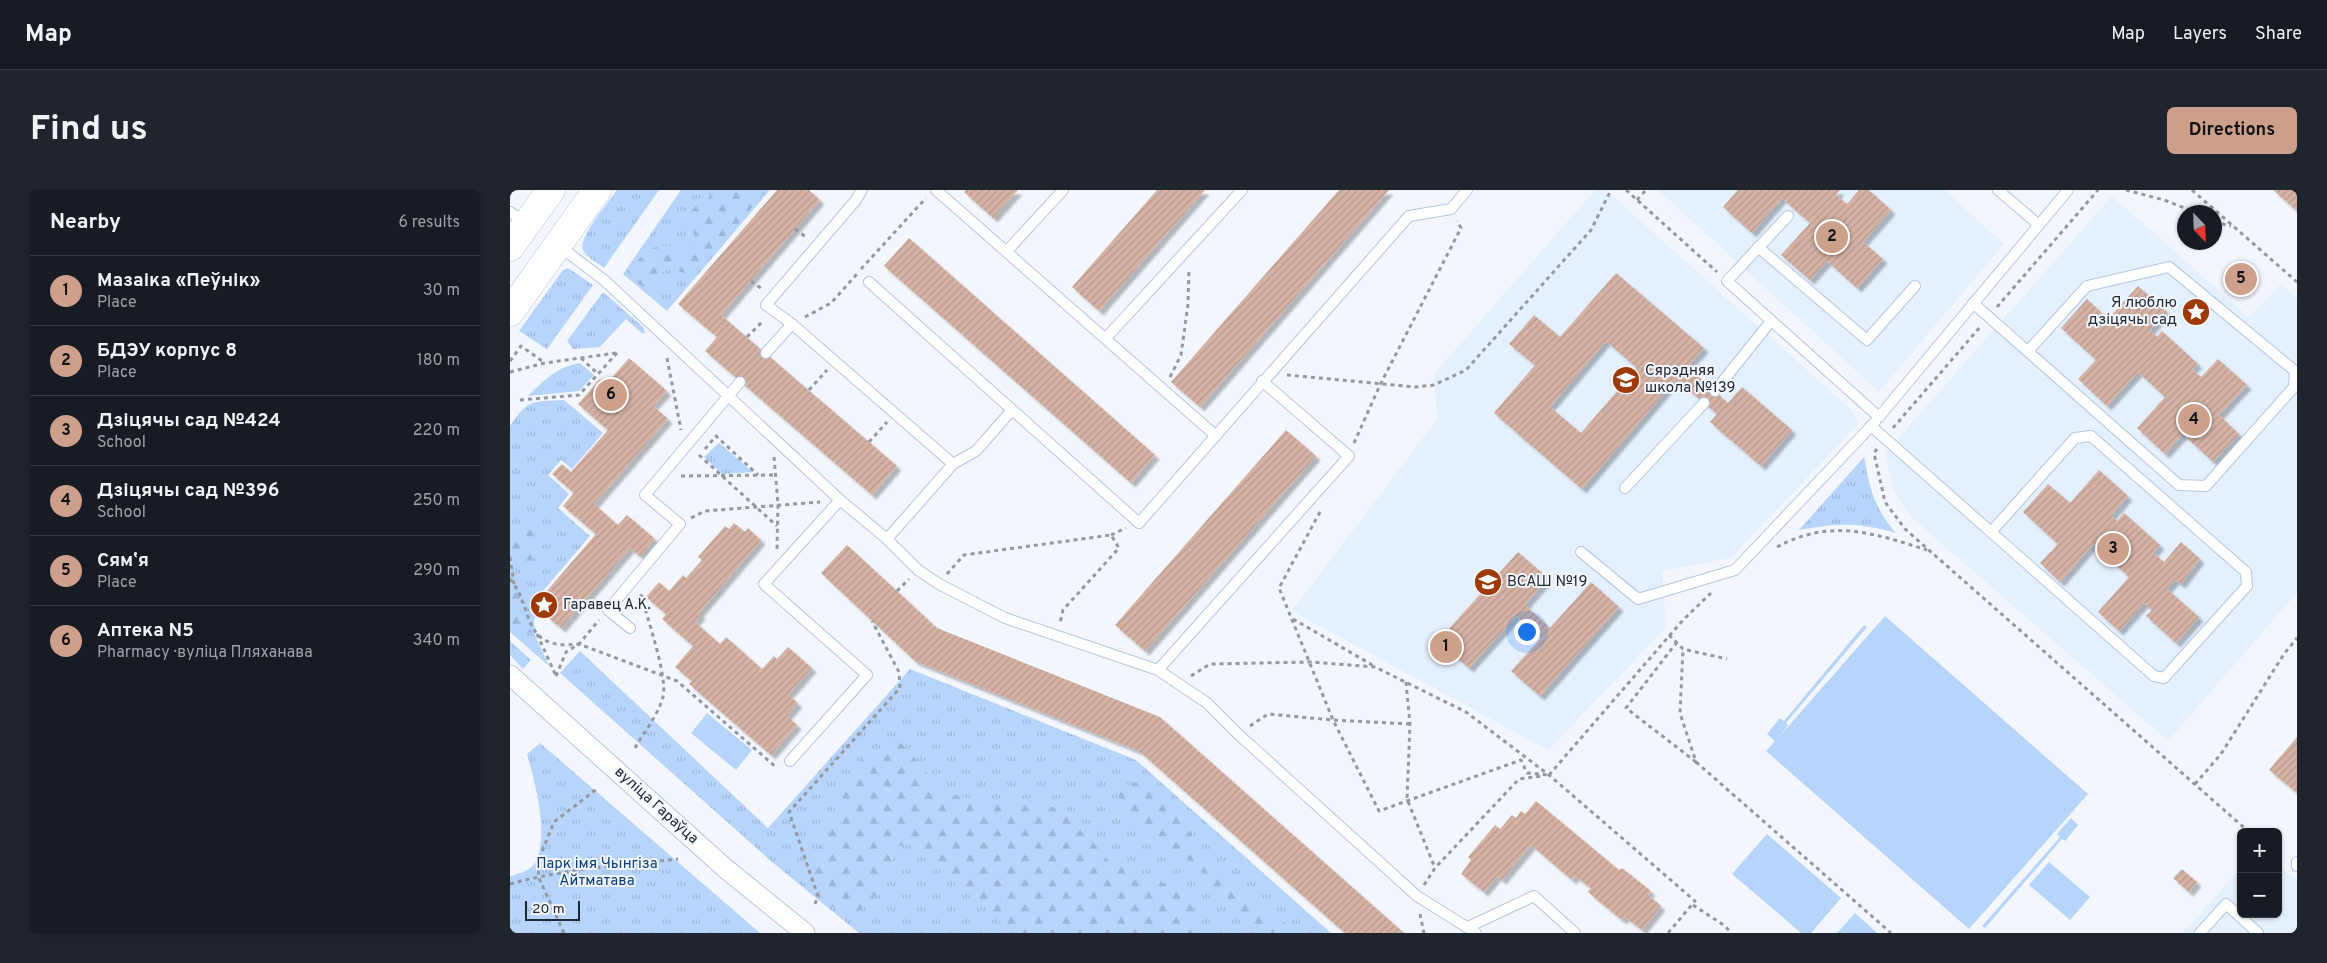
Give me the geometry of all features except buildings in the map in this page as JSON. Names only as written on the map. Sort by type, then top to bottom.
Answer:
[{"type":"main road","points":[[510,247],[518,217],[551,190]]},
{"type":"main road","points":[[510,312],[597,190]]},
{"type":"main road","points":[[518,217],[557,245]]},
{"type":"street","name":"вуліца Гараўца","points":[[510,675],[726,869],[805,933]]},
{"type":"lane","points":[[862,190],[856,200],[766,305],[792,324],[953,464]]},
{"type":"lane","points":[[936,190],[1164,388],[1215,435]]},
{"type":"lane","points":[[1007,251],[1063,190]]},
{"type":"lane","points":[[1106,338],[1242,190]]},
{"type":"lane","points":[[869,282],[1139,523],[1409,216],[1451,208],[1467,190]]},
{"type":"lane","points":[[1998,190],[2039,225]]},
{"type":"lane","points":[[1581,552],[1638,599],[1735,570],[1871,426],[2068,190]]},
{"type":"lane","points":[[1788,216],[1727,281],[1878,417]]},
{"type":"lane","points":[[557,245],[604,280],[918,570],[939,584],[1005,618],[1158,670],[1207,703],[1238,734],[1417,896],[1472,930],[1534,896],[1575,933]]},
{"type":"lane","points":[[1758,247],[1867,340],[1915,286]]},
{"type":"lane","points":[[1973,303],[2179,485],[2206,486],[2294,387],[2295,371],[2169,267],[2087,286],[2028,351]]},
{"type":"lane","points":[[1715,391],[1771,322]]},
{"type":"lane","points":[[766,353],[792,324]]},
{"type":"lane","points":[[1158,670],[1349,456],[1266,377]]},
{"type":"lane","points":[[630,628],[608,610],[680,524],[645,495],[740,382]]},
{"type":"lane","points":[[1625,488],[1704,403]]},
{"type":"lane","points":[[886,539],[953,464],[976,451],[1011,410]]},
{"type":"lane","points":[[1871,426],[2154,676],[2164,678],[2247,586],[2246,572],[2091,436],[2075,438],[1991,532]]},
{"type":"lane","points":[[790,761],[867,676],[764,584],[840,500]]},
{"type":"lane","points":[[2200,933],[2226,904],[2258,933]]},
{"type":"path","points":[[1266,377],[1415,387],[1434,385],[1466,370],[1591,230],[1611,190]]},
{"type":"path","points":[[1626,190],[1727,281]]},
{"type":"path","points":[[1637,200],[1646,190]]},
{"type":"path","points":[[2098,190],[1885,437],[1874,453],[1885,502],[1905,529],[2244,828]]},
{"type":"path","points":[[2126,190],[2177,205]]},
{"type":"path","points":[[2192,190],[2297,282]]},
{"type":"path","points":[[792,324],[831,303],[926,197]]},
{"type":"path","points":[[1349,456],[1360,426],[1380,385],[1461,228],[1451,208]]},
{"type":"path","points":[[2222,224],[2232,226]]},
{"type":"path","points":[[795,229],[808,239]]},
{"type":"path","points":[[802,247],[815,232]]},
{"type":"path","points":[[1164,388],[1181,355],[1188,304],[1190,248]]},
{"type":"path","points":[[751,281],[764,291]]},
{"type":"path","points":[[759,296],[770,283]]},
{"type":"path","points":[[757,313],[785,332]]},
{"type":"path","points":[[747,337],[765,319]]},
{"type":"path","points":[[663,335],[684,448]]},
{"type":"path","points":[[510,361],[521,346],[545,364]]},
{"type":"path","points":[[510,372],[545,364],[617,353],[579,395],[520,400]]},
{"type":"path","points":[[581,358],[598,374]]},
{"type":"path","points":[[821,362],[836,375]]},
{"type":"path","points":[[809,390],[828,368]]},
{"type":"path","points":[[869,442],[889,419]]},
{"type":"path","points":[[772,435],[778,504],[775,572]]},
{"type":"path","points":[[692,462],[716,436],[758,475]]},
{"type":"path","points":[[699,455],[778,527]]},
{"type":"path","points":[[686,470],[680,477],[776,475]]},
{"type":"path","points":[[680,524],[705,511],[840,500]]},
{"type":"path","points":[[1321,509],[1279,588],[1333,720],[1379,811],[1407,799],[1521,760],[1527,773],[1549,775]]},
{"type":"path","points":[[1774,549],[1794,538],[1835,530],[1875,533],[1930,551]]},
{"type":"path","points":[[939,584],[964,555],[1111,535],[1119,548],[1063,610],[1057,636]]},
{"type":"path","points":[[510,557],[515,584],[528,620],[556,676],[566,652],[579,644],[608,610]]},
{"type":"path","points":[[1417,896],[1435,868],[1518,779],[1549,775],[1669,635],[1735,570]]},
{"type":"path","points":[[635,748],[659,707],[663,695],[662,674],[636,576]]},
{"type":"path","points":[[510,579],[515,584]]},
{"type":"path","points":[[1292,618],[1376,667],[1466,712],[1549,775],[1696,902],[1668,933]]},
{"type":"path","points":[[815,904],[818,896],[789,812],[900,688],[899,672],[872,621]]},
{"type":"path","points":[[536,633],[548,641],[561,646],[579,644],[677,681],[780,771],[790,761]]},
{"type":"path","points":[[1669,635],[1683,649],[1727,659]]},
{"type":"path","points":[[2195,784],[2221,754],[2284,654],[2297,638]]},
{"type":"path","points":[[1677,642],[1626,708],[1696,762],[1891,933]]},
{"type":"path","points":[[1683,649],[1680,713],[1696,762]]},
{"type":"path","points":[[1179,684],[1210,664],[1310,662],[1376,667]]},
{"type":"path","points":[[1406,682],[1410,724],[1407,799],[1435,868]]},
{"type":"path","points":[[1238,734],[1268,714],[1410,724]]},
{"type":"path","points":[[564,933],[538,876],[541,854],[554,822],[598,788]]},
{"type":"path","points":[[510,884],[538,876],[678,859]]},
{"type":"path","points":[[1693,905],[1725,926],[1731,933]]},
{"type":"shaded area","points":[[1595,190],[1606,190],[1854,412],[1858,424],[1731,558],[1662,571],[1666,628],[1548,750],[1292,611],[1437,419],[1434,374]]},
{"type":"shaded area","points":[[1658,190],[1945,190],[2004,244],[1879,392]]},
{"type":"shaded area","points":[[2112,196],[2249,317],[2281,284],[2297,298],[2297,593],[2168,741],[1911,517],[1894,492],[1885,453]]},
{"type":"shaded area","points":[[2282,868],[2297,881],[2297,933],[2182,933],[2237,872],[2237,918],[2282,918]]},
{"type":"green space","points":[[617,190],[659,190],[604,268],[587,255],[582,245],[589,229]]},
{"type":"green space","points":[[681,190],[770,190],[667,311],[623,274]]},
{"type":"green space","points":[[710,190],[767,190],[693,277],[671,268],[658,275],[655,288],[649,291],[634,281],[627,271],[647,251],[665,245],[685,252],[690,249],[695,243],[694,234],[687,217],[694,208],[708,200]]},
{"type":"green space","points":[[568,268],[593,285],[547,349],[519,331],[563,270]]},
{"type":"green space","points":[[603,292],[643,327],[645,333],[643,334],[626,319],[600,347],[573,349],[567,341]]},
{"type":"green space","points":[[580,363],[594,375],[579,391],[528,396],[558,371]]},
{"type":"green space","points":[[564,400],[603,433],[572,469],[561,460],[548,475],[569,494],[558,508],[590,536],[537,598],[533,631],[549,666],[510,632],[510,426],[522,410],[532,403]]},
{"type":"green space","points":[[719,443],[753,472],[722,474],[704,457]]},
{"type":"green space","points":[[1864,457],[1874,498],[1896,533],[1858,525],[1825,526],[1799,530]]},
{"type":"green space","points":[[521,525],[536,533],[540,547],[536,558],[512,565],[510,577],[510,528],[512,531]]},
{"type":"green space","points":[[510,579],[536,629],[534,633],[523,632],[510,621]]},
{"type":"green space","points":[[1885,616],[2088,794],[1969,929],[1766,751],[1775,741],[1767,734],[1780,718],[1784,721],[1864,625],[1867,627],[1786,723],[1788,725],[1778,738]]},
{"type":"green space","points":[[510,641],[531,660],[523,669],[510,655]]},
{"type":"green space","points":[[580,651],[768,828],[910,669],[1136,760],[1331,933],[859,933],[772,862],[560,673]]},
{"type":"green space","points":[[707,713],[752,750],[736,770],[691,733]]},
{"type":"green space","name":"Парк імя Чынгіза Айтматава","points":[[540,743],[760,933],[510,933],[510,876],[532,867],[540,850],[541,823],[539,808],[527,754]]},
{"type":"green space","points":[[901,743],[921,765],[939,791],[989,803],[1055,807],[1077,824],[1109,861],[1168,885],[1194,904],[1191,933],[1020,933],[1001,923],[970,891],[938,869],[919,843],[898,846],[890,869],[871,903],[845,919],[815,889],[809,862],[843,813],[843,785],[867,754]]},
{"type":"green space","points":[[1136,782],[1173,806],[1199,847],[1237,887],[1298,933],[1260,933],[1226,901],[1194,863],[1162,846],[1134,825],[1118,796],[1122,787]]},
{"type":"green space","points":[[2071,818],[2078,825],[2065,841],[2062,839],[1985,928],[1982,926],[2060,837],[2057,834]]},
{"type":"green space","points":[[1767,834],[1841,898],[1811,933],[1801,933],[1732,874]]},
{"type":"green space","points":[[2049,862],[2090,897],[2070,920],[2029,885]]},
{"type":"green space","points":[[1855,913],[1877,933],[1837,933]]},
{"type":"place","name":"БДЭУ корпус 8","points":[[1832,237]]},
{"type":"place","name":"Сямʼя","points":[[2241,279]]},
{"type":"place","name":"Я люблю дзіцячы сад","points":[[2196,312]]},
{"type":"place","name":"Сярэдняя школа №139","points":[[1626,380]]},
{"type":"place","name":"Аптека N5","points":[[611,395]]},
{"type":"place","name":"Дзіцячы сад №396","points":[[2194,420]]},
{"type":"place","name":"Дзіцячы сад №424","points":[[2113,549]]},
{"type":"place","name":"ВСАШ №19","points":[[1488,582]]},
{"type":"place","name":"Гаравец А.К.","points":[[544,605]]},
{"type":"place","name":"Мазаіка «Пеўнік»","points":[[1446,647]]}]
